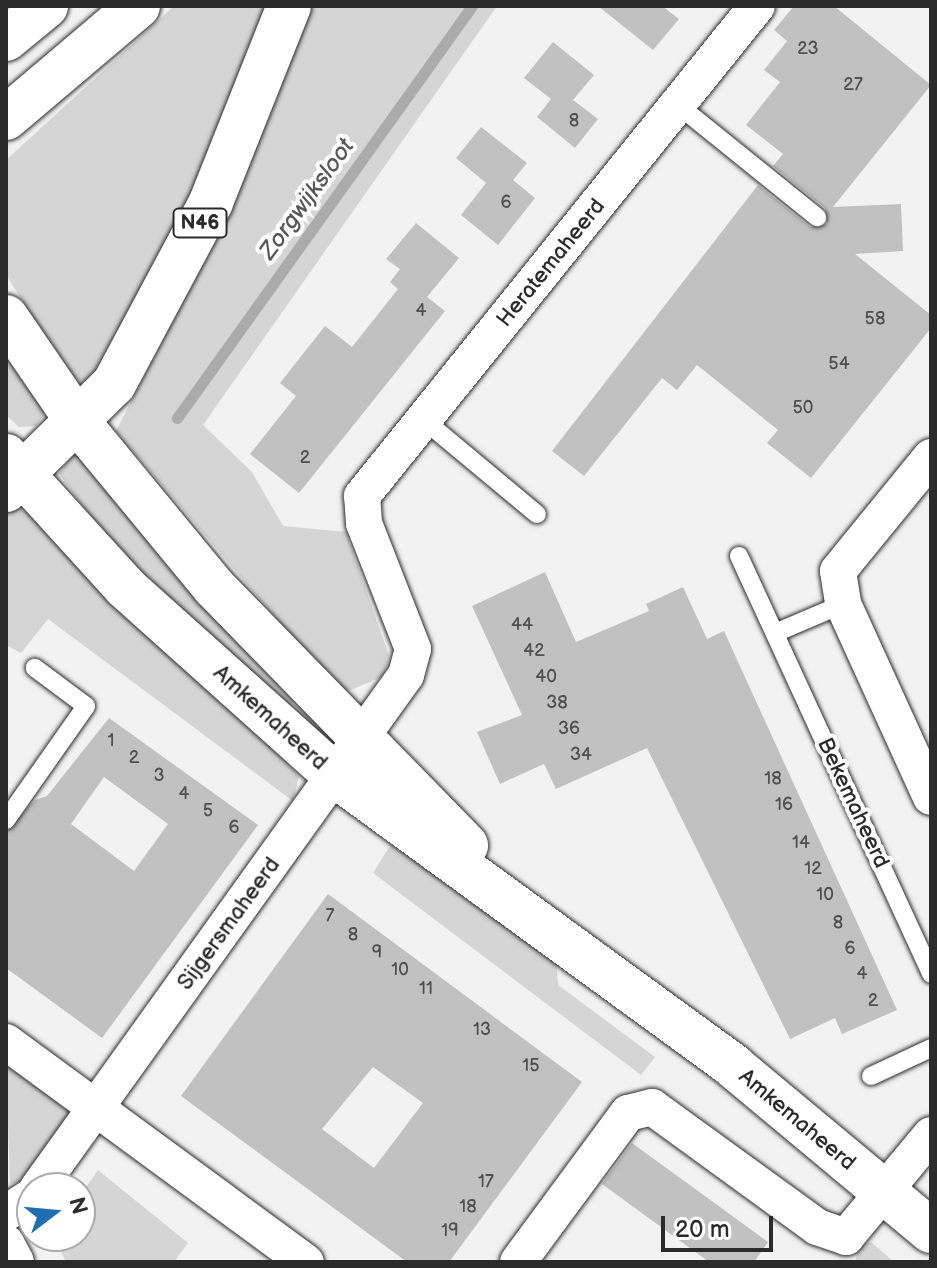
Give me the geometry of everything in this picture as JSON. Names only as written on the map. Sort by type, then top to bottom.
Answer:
[{"type":"main road","points":[[6,39],[46,6]]},
{"type":"main road","points":[[6,118],[138,6]]},
{"type":"main road","name":"N46","points":[[11,474],[78,422],[114,384],[211,202],[289,6]]},
{"type":"main road","name":"Amkemaheerd","points":[[6,317],[78,422],[214,587],[546,927]]},
{"type":"main road","name":"Amkemaheerd","points":[[11,474],[125,587],[336,776],[546,927],[931,1231]]},
{"type":"street","name":"Heratemaheerd","points":[[362,739],[406,675],[413,649],[364,523],[362,496],[757,6]]},
{"type":"street","points":[[931,457],[838,571],[843,604],[931,797]]},
{"type":"street","name":"Sijgersmaheerd","points":[[49,1172],[362,739]]},
{"type":"street","points":[[6,1042],[306,1262]]},
{"type":"street","points":[[518,1262],[628,1113],[652,1107],[817,1227],[846,1237],[881,1190],[931,1135]]},
{"type":"street","points":[[6,1243],[16,1262]]},
{"type":"lane","points":[[678,105],[817,217]]},
{"type":"lane","points":[[424,420],[537,514]]},
{"type":"lane","name":"Bekemaheerd","points":[[739,556],[931,974]]},
{"type":"lane","points":[[775,633],[843,604]]},
{"type":"lane","points":[[6,820],[86,706],[35,668]]},
{"type":"lane","points":[[871,1076],[931,1048]]},
{"type":"shaded area","points":[[174,6],[276,6],[220,152],[105,369],[84,382],[72,378],[6,275],[6,160]]},
{"type":"shaded area","points":[[305,6],[497,6],[203,425],[252,472],[283,526],[346,532],[389,656],[384,676],[341,694],[116,431],[239,192]]},
{"type":"shaded area","points":[[6,339],[50,406],[36,426],[19,427],[6,415]]},
{"type":"shaded area","points":[[75,452],[295,698],[290,705],[179,611],[89,515],[59,474]]},
{"type":"shaded area","points":[[12,506],[31,514],[266,740],[299,776],[293,801],[48,619],[21,653],[6,645],[6,509]]},
{"type":"shaded area","points":[[393,841],[556,956],[558,985],[655,1057],[641,1075],[373,873]]},
{"type":"shaded area","points":[[6,1060],[75,1115],[35,1172],[16,1172],[16,1182],[10,1184]]},
{"type":"shaded area","points":[[98,1170],[188,1243],[174,1262],[66,1262],[61,1252],[96,1252]]},
{"type":"shaded area","points":[[871,1242],[894,1262],[855,1262],[859,1246]]},
{"type":"building","points":[[598,6],[662,6],[679,19],[653,50]]},
{"type":"building","points":[[794,6],[834,6],[931,85],[833,207],[901,204],[903,251],[855,254],[931,315],[931,328],[811,478],[767,443],[778,430],[697,365],[677,390],[662,378],[584,476],[552,451],[758,185],[810,227],[827,224],[825,208],[773,166],[783,154],[746,125],[780,82],[764,70],[787,41],[774,30]]},
{"type":"building","points":[[553,42],[594,75],[573,100],[598,119],[575,148],[537,117],[551,99],[524,78]]},
{"type":"building","points":[[481,127],[527,163],[513,180],[535,198],[498,245],[461,215],[486,183],[456,158]]},
{"type":"building","points":[[416,223],[459,258],[427,297],[445,311],[299,493],[250,454],[296,396],[280,383],[325,326],[352,347],[398,289],[390,282],[400,269],[386,259]]},
{"type":"building","points":[[545,572],[576,642],[649,611],[646,604],[683,587],[707,639],[724,631],[897,1010],[842,1034],[835,1018],[790,1039],[647,748],[556,789],[544,764],[500,784],[477,732],[522,715],[472,606]]},
{"type":"building","points":[[109,718],[258,825],[102,1038],[6,968],[6,832],[35,800],[47,796]],"holes":[[[104,777],[168,824],[134,871],[71,824]]]},
{"type":"building","points":[[328,894],[582,1082],[449,1262],[407,1262],[181,1096]],"holes":[[[373,1067],[423,1103],[374,1168],[322,1129]]]},
{"type":"building","points":[[632,1143],[768,1242],[754,1262],[709,1262],[602,1184]]},
{"type":"waterway","name":"Zorgwijksloot","points":[[177,418],[472,6]]}]
